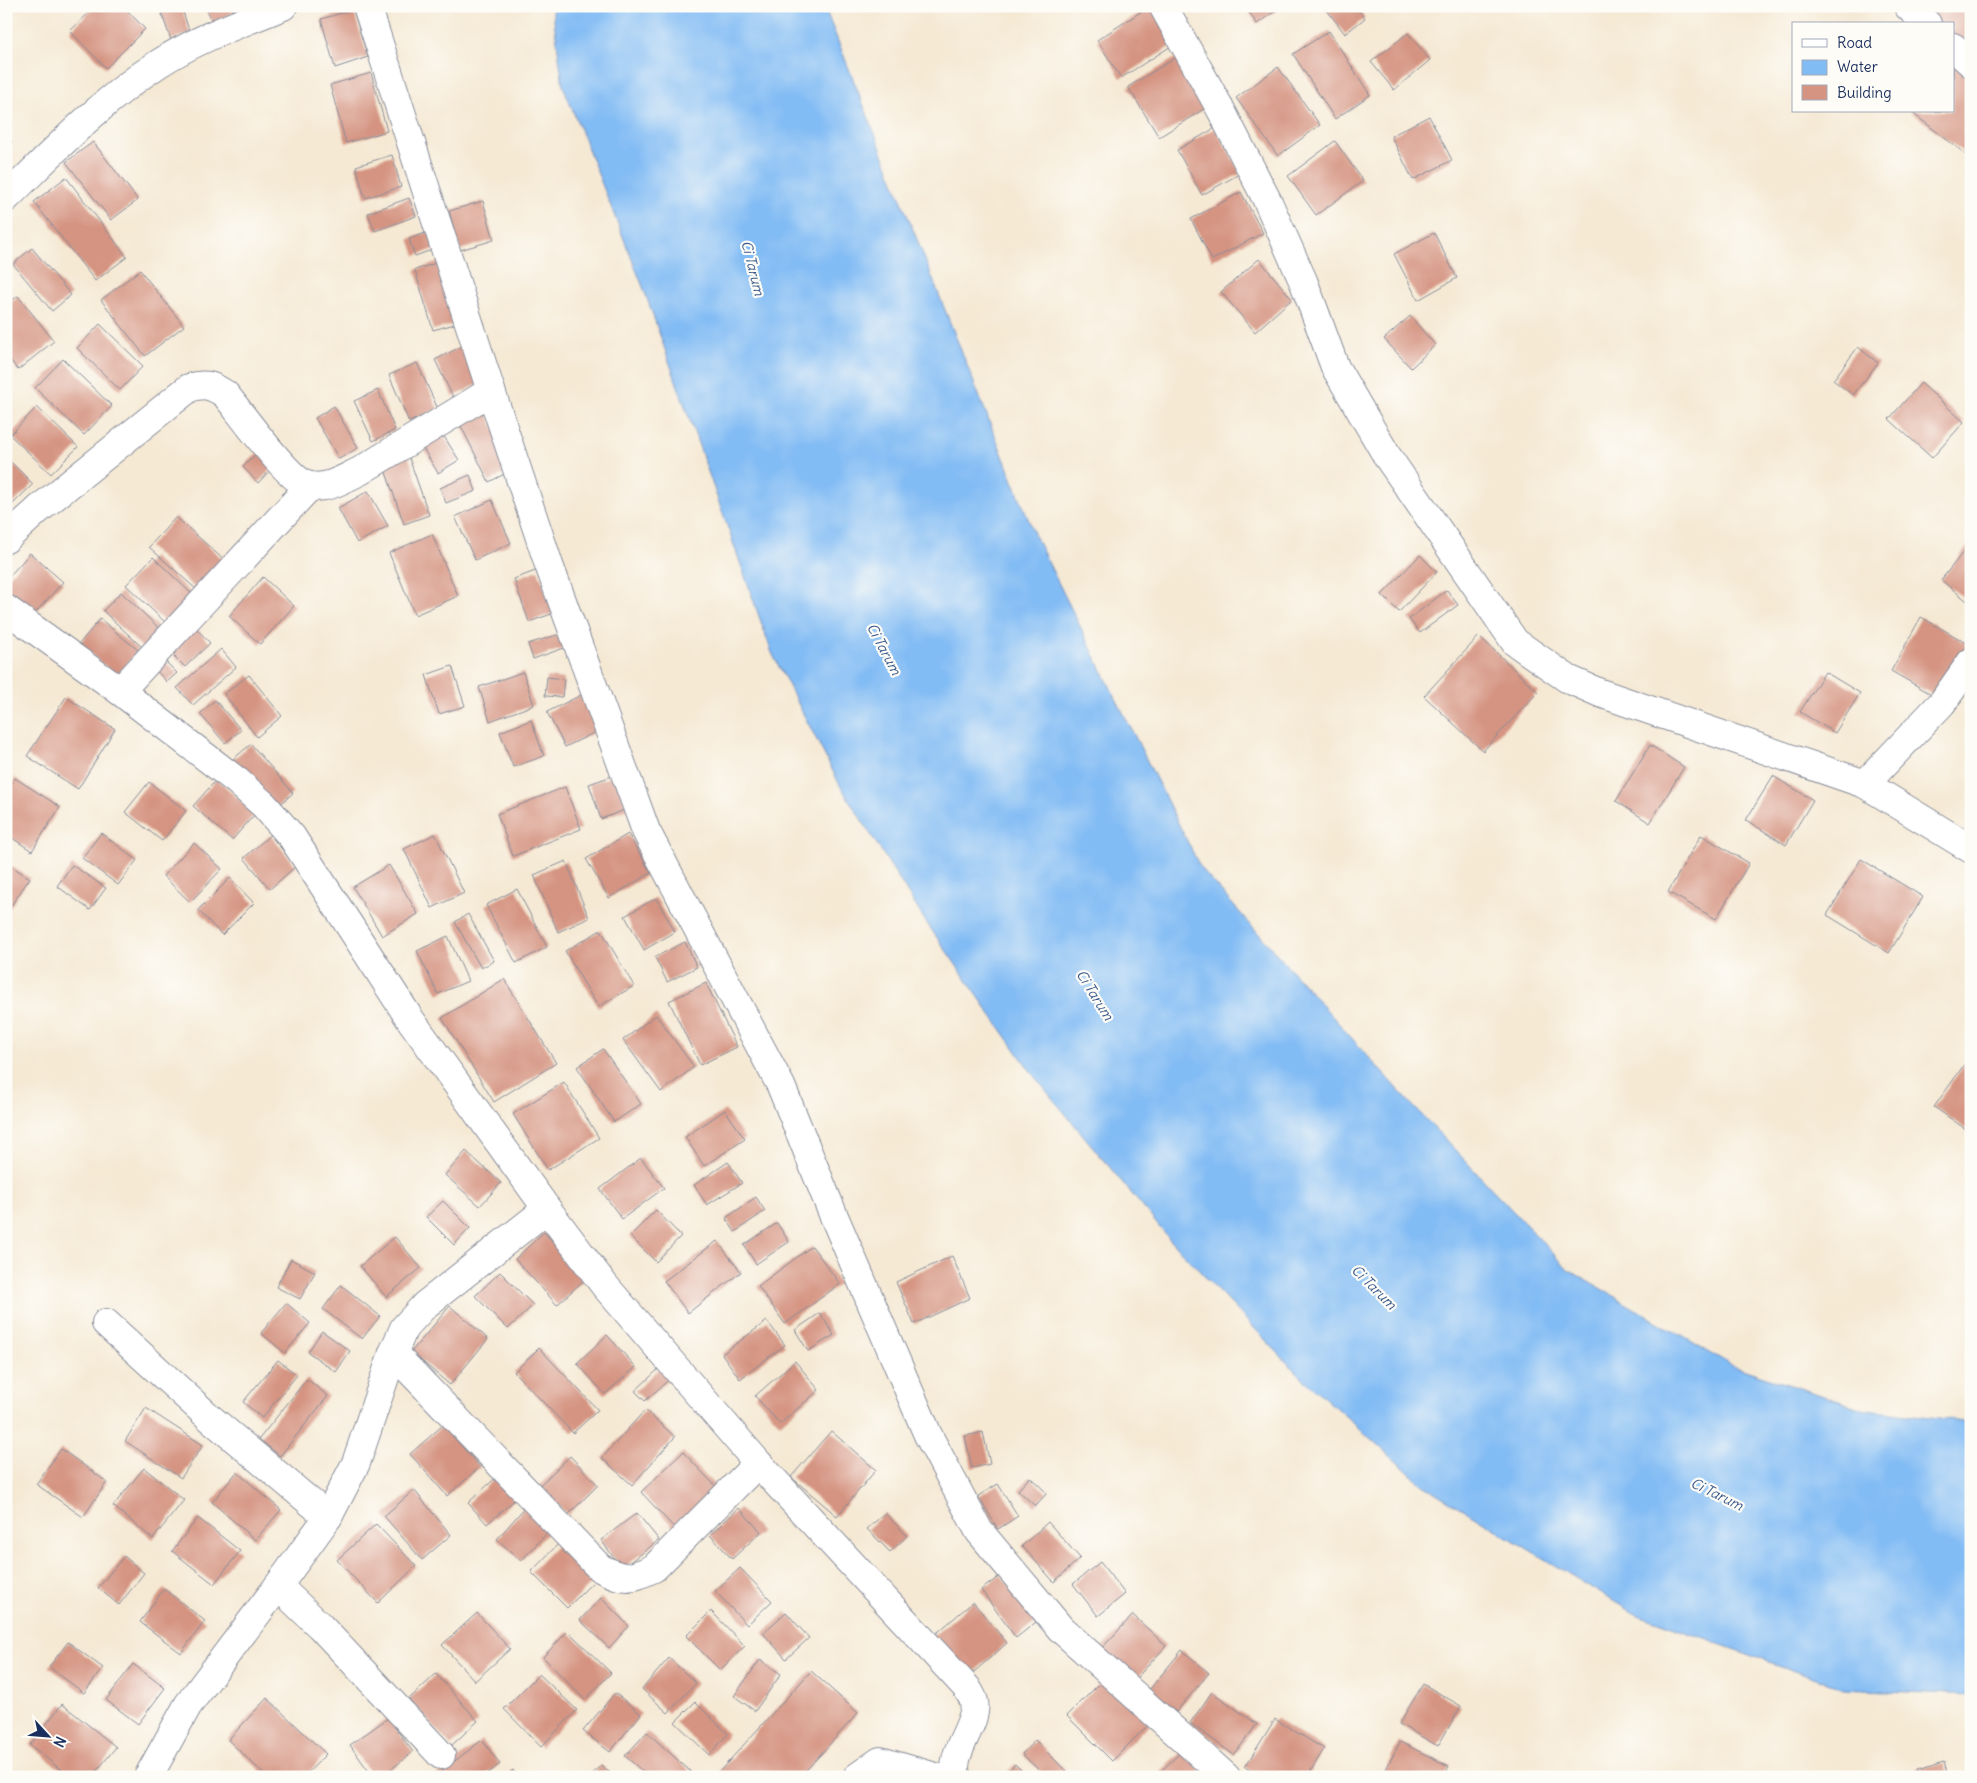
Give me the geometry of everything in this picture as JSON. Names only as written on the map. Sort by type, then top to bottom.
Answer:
[{"type":"street","points":[[6,198],[71,134],[114,96],[159,63],[208,36],[283,6]]},
{"type":"street","points":[[367,6],[549,565],[646,830],[781,1086],[847,1248],[928,1435],[979,1531],[1061,1629],[1226,1777]]},
{"type":"street","points":[[1162,6],[1220,110],[1268,202],[1304,283],[1335,367],[1387,456],[1515,642],[1568,679],[1600,693],[1865,784],[1971,849]]},
{"type":"street","points":[[1908,6],[1925,22]]},
{"type":"street","points":[[1954,48],[1971,63]]},
{"type":"street","points":[[6,539],[39,509],[189,388],[201,384],[213,387],[225,394],[299,482],[310,486],[323,486],[340,481],[360,471],[491,391]]},
{"type":"street","points":[[120,691],[310,486]]},
{"type":"street","points":[[6,609],[120,691],[237,781],[264,805],[292,837],[410,1019],[605,1286],[758,1463],[967,1688],[974,1703],[972,1715],[957,1757],[954,1771],[957,1777]]},
{"type":"street","points":[[1865,784],[1942,703],[1971,662]]},
{"type":"street","points":[[148,1777],[188,1705],[328,1517],[356,1463],[393,1353],[404,1328],[425,1305],[547,1209]]},
{"type":"street","points":[[106,1323],[210,1418],[328,1517]]},
{"type":"street","points":[[393,1353],[600,1568],[621,1578],[636,1576],[654,1568],[758,1463]]},
{"type":"street","points":[[278,1586],[320,1626],[442,1755]]},
{"type":"street","points":[[857,1777],[880,1761],[935,1777]]},
{"type":"water","name":"Ci Tarum","points":[[552,6],[824,6],[1035,536],[1201,869],[1397,1089],[1569,1270],[1733,1366],[1866,1410],[1971,1423],[1971,1695],[1844,1689],[1633,1613],[1423,1485],[1299,1375],[1171,1241],[1034,1076],[924,919],[841,787],[772,653],[643,287],[563,86]]},
{"type":"building","points":[[96,6],[123,6],[145,29],[106,68],[70,31]]},
{"type":"building","points":[[159,6],[181,6],[190,33],[171,40]]},
{"type":"building","points":[[205,6],[231,6],[234,12],[213,23]]},
{"type":"building","points":[[1150,6],[1176,43],[1121,78],[1097,40]]},
{"type":"building","points":[[1245,6],[1282,6],[1257,24]]},
{"type":"building","points":[[1324,6],[1356,6],[1365,18],[1345,34]]},
{"type":"building","points":[[1923,6],[1971,6],[1971,32],[1961,42],[1954,36],[1954,22],[1939,22]]},
{"type":"building","points":[[353,10],[368,57],[335,68],[321,19]]},
{"type":"building","points":[[1329,31],[1370,95],[1335,119],[1293,54]]},
{"type":"building","points":[[1408,33],[1430,60],[1394,90],[1371,62]]},
{"type":"building","points":[[1182,54],[1212,104],[1159,137],[1128,87]]},
{"type":"building","points":[[1954,66],[1971,78],[1971,153],[1968,156],[1911,112],[1954,112]]},
{"type":"building","points":[[1278,67],[1320,125],[1278,156],[1236,98]]},
{"type":"building","points":[[371,73],[387,131],[346,143],[330,85]]},
{"type":"building","points":[[1429,116],[1452,160],[1413,180],[1391,136]]},
{"type":"building","points":[[1215,128],[1241,173],[1202,195],[1177,150]]},
{"type":"building","points":[[6,138],[12,141],[6,152]]},
{"type":"building","points":[[1335,141],[1363,181],[1316,215],[1288,176]]},
{"type":"building","points":[[93,142],[138,200],[111,220],[66,162]]},
{"type":"building","points":[[392,155],[401,187],[365,198],[356,166]]},
{"type":"building","points":[[66,177],[127,257],[95,281],[34,202]]},
{"type":"building","points":[[1241,192],[1263,233],[1212,260],[1191,219]]},
{"type":"building","points":[[409,198],[416,216],[375,231],[368,213]]},
{"type":"building","points":[[483,201],[494,240],[460,250],[449,211]]},
{"type":"building","points":[[434,230],[440,247],[415,256],[409,239]]},
{"type":"building","points":[[1434,233],[1457,278],[1418,300],[1394,254]]},
{"type":"building","points":[[32,248],[71,295],[52,311],[13,264]]},
{"type":"building","points":[[1259,259],[1292,299],[1255,332],[1221,292]]},
{"type":"building","points":[[445,260],[462,322],[433,330],[415,270]]},
{"type":"building","points":[[140,270],[184,326],[145,356],[101,300]]},
{"type":"building","points":[[18,296],[54,341],[18,370],[6,355],[6,305]]},
{"type":"building","points":[[1410,316],[1435,345],[1411,368],[1384,339]]},
{"type":"building","points":[[100,324],[143,366],[120,390],[77,348]]},
{"type":"building","points":[[466,344],[484,381],[453,397],[435,360]]},
{"type":"building","points":[[1858,347],[1878,363],[1853,395],[1833,380]]},
{"type":"building","points":[[63,359],[112,406],[84,435],[35,388]]},
{"type":"building","points":[[417,363],[438,409],[409,422],[389,375]]},
{"type":"building","points":[[1921,383],[1964,422],[1932,458],[1889,419]]},
{"type":"building","points":[[378,390],[395,430],[373,441],[354,401]]},
{"type":"building","points":[[334,406],[358,448],[339,459],[315,418]]},
{"type":"building","points":[[37,407],[78,447],[51,474],[10,435]]},
{"type":"building","points":[[486,411],[514,469],[489,482],[460,424]]},
{"type":"building","points":[[438,427],[459,460],[438,473],[418,440]]},
{"type":"building","points":[[258,452],[273,467],[258,483],[243,467]]},
{"type":"building","points":[[408,455],[429,515],[404,524],[383,464]]},
{"type":"building","points":[[6,457],[33,484],[6,511]]},
{"type":"building","points":[[470,475],[476,491],[446,503],[440,488]]},
{"type":"building","points":[[368,491],[388,526],[357,543],[338,508]]},
{"type":"building","points":[[492,500],[511,543],[475,560],[455,517]]},
{"type":"building","points":[[176,517],[224,560],[197,590],[149,547]]},
{"type":"building","points":[[432,534],[458,596],[415,615],[389,553]]},
{"type":"building","points":[[1968,546],[1971,548],[1971,604],[1941,580]]},
{"type":"building","points":[[30,553],[63,582],[29,620],[6,599],[6,580]]},
{"type":"building","points":[[1420,555],[1437,572],[1399,612],[1382,595]]},
{"type":"building","points":[[153,557],[196,598],[169,626],[126,585]]},
{"type":"building","points":[[538,570],[554,613],[529,622],[514,579]]},
{"type":"building","points":[[263,577],[294,606],[260,644],[229,616]]},
{"type":"building","points":[[1447,590],[1458,605],[1420,633],[1409,619]]},
{"type":"building","points":[[121,592],[162,631],[144,649],[103,611]]},
{"type":"building","points":[[1921,617],[1970,645],[1940,699],[1891,671]]},
{"type":"building","points":[[100,619],[138,650],[117,676],[79,644]]},
{"type":"building","points":[[195,627],[210,643],[185,667],[169,651]]},
{"type":"building","points":[[563,633],[567,647],[533,659],[528,644]]},
{"type":"building","points":[[1479,636],[1538,692],[1483,751],[1424,696]]},
{"type":"building","points":[[221,649],[236,667],[193,705],[177,688]]},
{"type":"building","points":[[159,655],[177,673],[167,682],[150,664]]},
{"type":"building","points":[[452,666],[465,706],[439,714],[426,675]]},
{"type":"building","points":[[523,672],[534,705],[490,721],[479,687]]},
{"type":"building","points":[[1825,672],[1860,693],[1835,733],[1800,712]]},
{"type":"building","points":[[249,675],[282,716],[257,737],[224,694]]},
{"type":"building","points":[[547,677],[564,679],[562,697],[545,696]]},
{"type":"building","points":[[581,695],[598,731],[565,747],[547,712]]},
{"type":"building","points":[[66,697],[115,729],[78,789],[27,756]]},
{"type":"building","points":[[215,700],[241,730],[225,743],[200,714]]},
{"type":"building","points":[[531,720],[544,756],[513,767],[500,732]]},
{"type":"building","points":[[251,744],[293,793],[275,809],[232,760]]},
{"type":"building","points":[[1650,745],[1684,767],[1650,823],[1616,801]]},
{"type":"building","points":[[615,775],[627,809],[601,819],[589,784]]},
{"type":"building","points":[[1773,776],[1813,800],[1786,845],[1746,820]]},
{"type":"building","points":[[15,778],[60,807],[32,851],[6,834],[6,792]]},
{"type":"building","points":[[217,779],[255,814],[232,840],[193,806]]},
{"type":"building","points":[[149,782],[186,811],[162,841],[125,812]]},
{"type":"building","points":[[565,787],[581,829],[513,856],[497,814]]},
{"type":"building","points":[[101,833],[137,860],[118,885],[82,858]]},
{"type":"building","points":[[435,834],[464,893],[432,908],[404,849]]},
{"type":"building","points":[[628,834],[651,873],[609,898],[586,859]]},
{"type":"building","points":[[270,835],[296,866],[270,889],[244,858]]},
{"type":"building","points":[[1701,835],[1749,863],[1716,919],[1668,892]]},
{"type":"building","points":[[194,843],[222,869],[190,902],[163,876]]},
{"type":"building","points":[[1861,859],[1923,897],[1889,953],[1827,915]]},
{"type":"building","points":[[566,861],[589,918],[558,932],[534,875]]},
{"type":"building","points":[[6,863],[30,878],[6,913]]},
{"type":"building","points":[[72,865],[106,888],[90,910],[57,886]]},
{"type":"building","points":[[389,865],[418,914],[382,936],[353,887]]},
{"type":"building","points":[[230,878],[254,903],[222,935],[198,910]]},
{"type":"building","points":[[517,889],[547,947],[516,963],[486,905]]},
{"type":"building","points":[[656,898],[675,932],[644,950],[625,916]]},
{"type":"building","points":[[468,914],[494,961],[481,968],[455,922]]},
{"type":"building","points":[[601,930],[634,986],[598,1007],[565,951]]},
{"type":"building","points":[[448,936],[468,981],[438,994],[417,951]]},
{"type":"building","points":[[685,942],[697,967],[667,982],[655,957]]},
{"type":"building","points":[[504,979],[556,1063],[494,1102],[442,1018]]},
{"type":"building","points":[[706,983],[737,1047],[700,1065],[669,1001]]},
{"type":"building","points":[[656,1015],[694,1067],[661,1092],[623,1040]]},
{"type":"building","points":[[603,1049],[641,1104],[614,1122],[577,1067]]},
{"type":"building","points":[[1964,1065],[1971,1069],[1971,1125],[1967,1130],[1934,1107]]},
{"type":"building","points":[[564,1082],[599,1138],[548,1170],[513,1114]]},
{"type":"building","points":[[725,1110],[745,1139],[704,1166],[685,1137]]},
{"type":"building","points":[[466,1151],[501,1183],[480,1206],[445,1175]]},
{"type":"building","points":[[641,1158],[664,1188],[622,1219],[600,1189]]},
{"type":"building","points":[[728,1162],[742,1183],[707,1205],[694,1185]]},
{"type":"building","points":[[756,1197],[765,1211],[735,1232],[726,1218]]},
{"type":"building","points":[[443,1201],[470,1228],[454,1245],[426,1217]]},
{"type":"building","points":[[656,1210],[681,1236],[656,1262],[630,1236]]},
{"type":"building","points":[[777,1223],[789,1242],[756,1264],[744,1245]]},
{"type":"building","points":[[544,1232],[586,1278],[557,1305],[515,1259]]},
{"type":"building","points":[[395,1237],[421,1268],[386,1297],[360,1266]]},
{"type":"building","points":[[717,1241],[741,1272],[688,1313],[664,1281]]},
{"type":"building","points":[[812,1246],[840,1284],[785,1324],[758,1286]]},
{"type":"building","points":[[952,1256],[970,1298],[914,1324],[896,1282]]},
{"type":"building","points":[[291,1259],[315,1272],[300,1299],[276,1287]]},
{"type":"building","points":[[500,1272],[533,1305],[508,1329],[475,1296]]},
{"type":"building","points":[[341,1285],[380,1316],[362,1339],[323,1309]]},
{"type":"building","points":[[286,1303],[310,1323],[285,1353],[261,1333]]},
{"type":"building","points":[[450,1306],[488,1339],[450,1385],[411,1352]]},
{"type":"building","points":[[820,1313],[834,1335],[808,1351],[795,1330]]},
{"type":"building","points":[[767,1321],[785,1345],[740,1379],[722,1354]]},
{"type":"building","points":[[322,1331],[350,1351],[336,1372],[308,1352]]},
{"type":"building","points":[[607,1335],[636,1367],[605,1394],[577,1363]]},
{"type":"building","points":[[539,1348],[598,1410],[573,1433],[514,1372]]},
{"type":"building","points":[[278,1360],[297,1375],[262,1418],[243,1402]]},
{"type":"building","points":[[795,1361],[819,1390],[780,1424],[755,1396]]},
{"type":"building","points":[[665,1363],[675,1374],[645,1401],[635,1391]]},
{"type":"building","points":[[307,1379],[328,1396],[280,1456],[259,1439]]},
{"type":"building","points":[[146,1408],[203,1445],[181,1478],[125,1441]]},
{"type":"building","points":[[645,1410],[675,1437],[632,1485],[602,1458]]},
{"type":"building","points":[[443,1425],[480,1467],[447,1496],[410,1454]]},
{"type":"building","points":[[831,1431],[876,1470],[837,1516],[791,1477]]},
{"type":"building","points":[[983,1432],[990,1464],[972,1468],[965,1436]]},
{"type":"building","points":[[61,1449],[107,1482],[83,1517],[36,1484]]},
{"type":"building","points":[[683,1452],[722,1493],[680,1534],[641,1492]]},
{"type":"building","points":[[570,1456],[598,1485],[568,1515],[539,1486]]},
{"type":"building","points":[[144,1468],[184,1500],[153,1539],[113,1506]]},
{"type":"building","points":[[237,1472],[281,1510],[255,1540],[212,1502]]},
{"type":"building","points":[[501,1473],[520,1495],[487,1524],[468,1503]]},
{"type":"building","points":[[1030,1477],[1047,1493],[1035,1506],[1018,1490]]},
{"type":"building","points":[[998,1484],[1018,1516],[998,1529],[978,1496]]},
{"type":"building","points":[[414,1490],[451,1535],[422,1560],[384,1516]]},
{"type":"building","points":[[526,1506],[551,1529],[521,1561],[497,1539]]},
{"type":"building","points":[[739,1508],[761,1532],[732,1559],[710,1535]]},
{"type":"building","points":[[637,1513],[659,1540],[622,1569],[601,1540]]},
{"type":"building","points":[[885,1513],[907,1536],[890,1552],[867,1529]]},
{"type":"building","points":[[198,1518],[240,1551],[214,1584],[172,1551]]},
{"type":"building","points":[[1048,1522],[1080,1558],[1054,1582],[1022,1546]]},
{"type":"building","points":[[376,1524],[416,1566],[378,1603],[337,1560]]},
{"type":"building","points":[[564,1538],[600,1575],[567,1608],[531,1572]]},
{"type":"building","points":[[124,1556],[144,1573],[119,1605],[98,1588]]},
{"type":"building","points":[[1100,1562],[1125,1594],[1098,1616],[1073,1584]]},
{"type":"building","points":[[740,1568],[772,1601],[747,1625],[715,1591]]},
{"type":"building","points":[[1001,1575],[1036,1622],[1016,1638],[981,1590]]},
{"type":"building","points":[[164,1589],[205,1621],[181,1653],[140,1622]]},
{"type":"building","points":[[601,1598],[629,1626],[609,1648],[580,1620]]},
{"type":"building","points":[[973,1602],[1007,1643],[967,1678],[932,1637]]},
{"type":"building","points":[[711,1611],[745,1646],[720,1670],[686,1636]]},
{"type":"building","points":[[786,1612],[809,1638],[786,1659],[763,1633]]},
{"type":"building","points":[[477,1613],[510,1649],[475,1681],[442,1645]]},
{"type":"building","points":[[1133,1615],[1166,1646],[1131,1684],[1098,1652]]},
{"type":"building","points":[[568,1631],[611,1673],[585,1700],[543,1657]]},
{"type":"building","points":[[68,1642],[103,1668],[84,1693],[49,1667]]},
{"type":"building","points":[[1182,1650],[1209,1673],[1176,1712],[1149,1690]]},
{"type":"building","points":[[669,1658],[696,1683],[668,1713],[642,1689]]},
{"type":"building","points":[[760,1660],[781,1674],[755,1711],[734,1696]]},
{"type":"building","points":[[133,1664],[165,1688],[138,1724],[106,1700]]},
{"type":"building","points":[[811,1671],[858,1713],[800,1777],[722,1777],[718,1773]]},
{"type":"building","points":[[436,1674],[478,1721],[451,1746],[409,1699]]},
{"type":"building","points":[[539,1674],[577,1710],[541,1747],[504,1709]]},
{"type":"building","points":[[1105,1678],[1149,1724],[1112,1761],[1067,1716]]},
{"type":"building","points":[[1423,1684],[1461,1706],[1438,1746],[1399,1724]]},
{"type":"building","points":[[1212,1692],[1257,1724],[1234,1755],[1190,1723]]},
{"type":"building","points":[[615,1693],[641,1714],[610,1752],[583,1731]]},
{"type":"building","points":[[267,1698],[326,1754],[304,1777],[267,1777],[228,1740]]},
{"type":"building","points":[[695,1702],[728,1734],[709,1755],[675,1722]]},
{"type":"building","points":[[62,1704],[116,1747],[92,1777],[70,1777],[30,1745]]},
{"type":"building","points":[[388,1718],[413,1752],[381,1777],[373,1777],[350,1745]]},
{"type":"building","points":[[1275,1719],[1324,1749],[1307,1777],[1260,1777],[1245,1767]]},
{"type":"building","points":[[647,1732],[693,1774],[691,1777],[649,1777],[625,1756]]},
{"type":"building","points":[[482,1740],[500,1764],[483,1777],[434,1777]]},
{"type":"building","points":[[1035,1740],[1072,1777],[1046,1777],[1022,1754]]},
{"type":"building","points":[[1400,1742],[1449,1766],[1444,1777],[1382,1777]]},
{"type":"building","points":[[1182,1751],[1207,1777],[1162,1777],[1159,1773]]},
{"type":"building","points":[[1944,1762],[1948,1777],[1917,1777],[1915,1770]]},
{"type":"building","points":[[1015,1764],[1028,1777],[1003,1777]]},
{"type":"building","points":[[601,1765],[615,1777],[590,1777]]},
{"type":"building","points":[[513,1770],[518,1777],[505,1777]]}]
